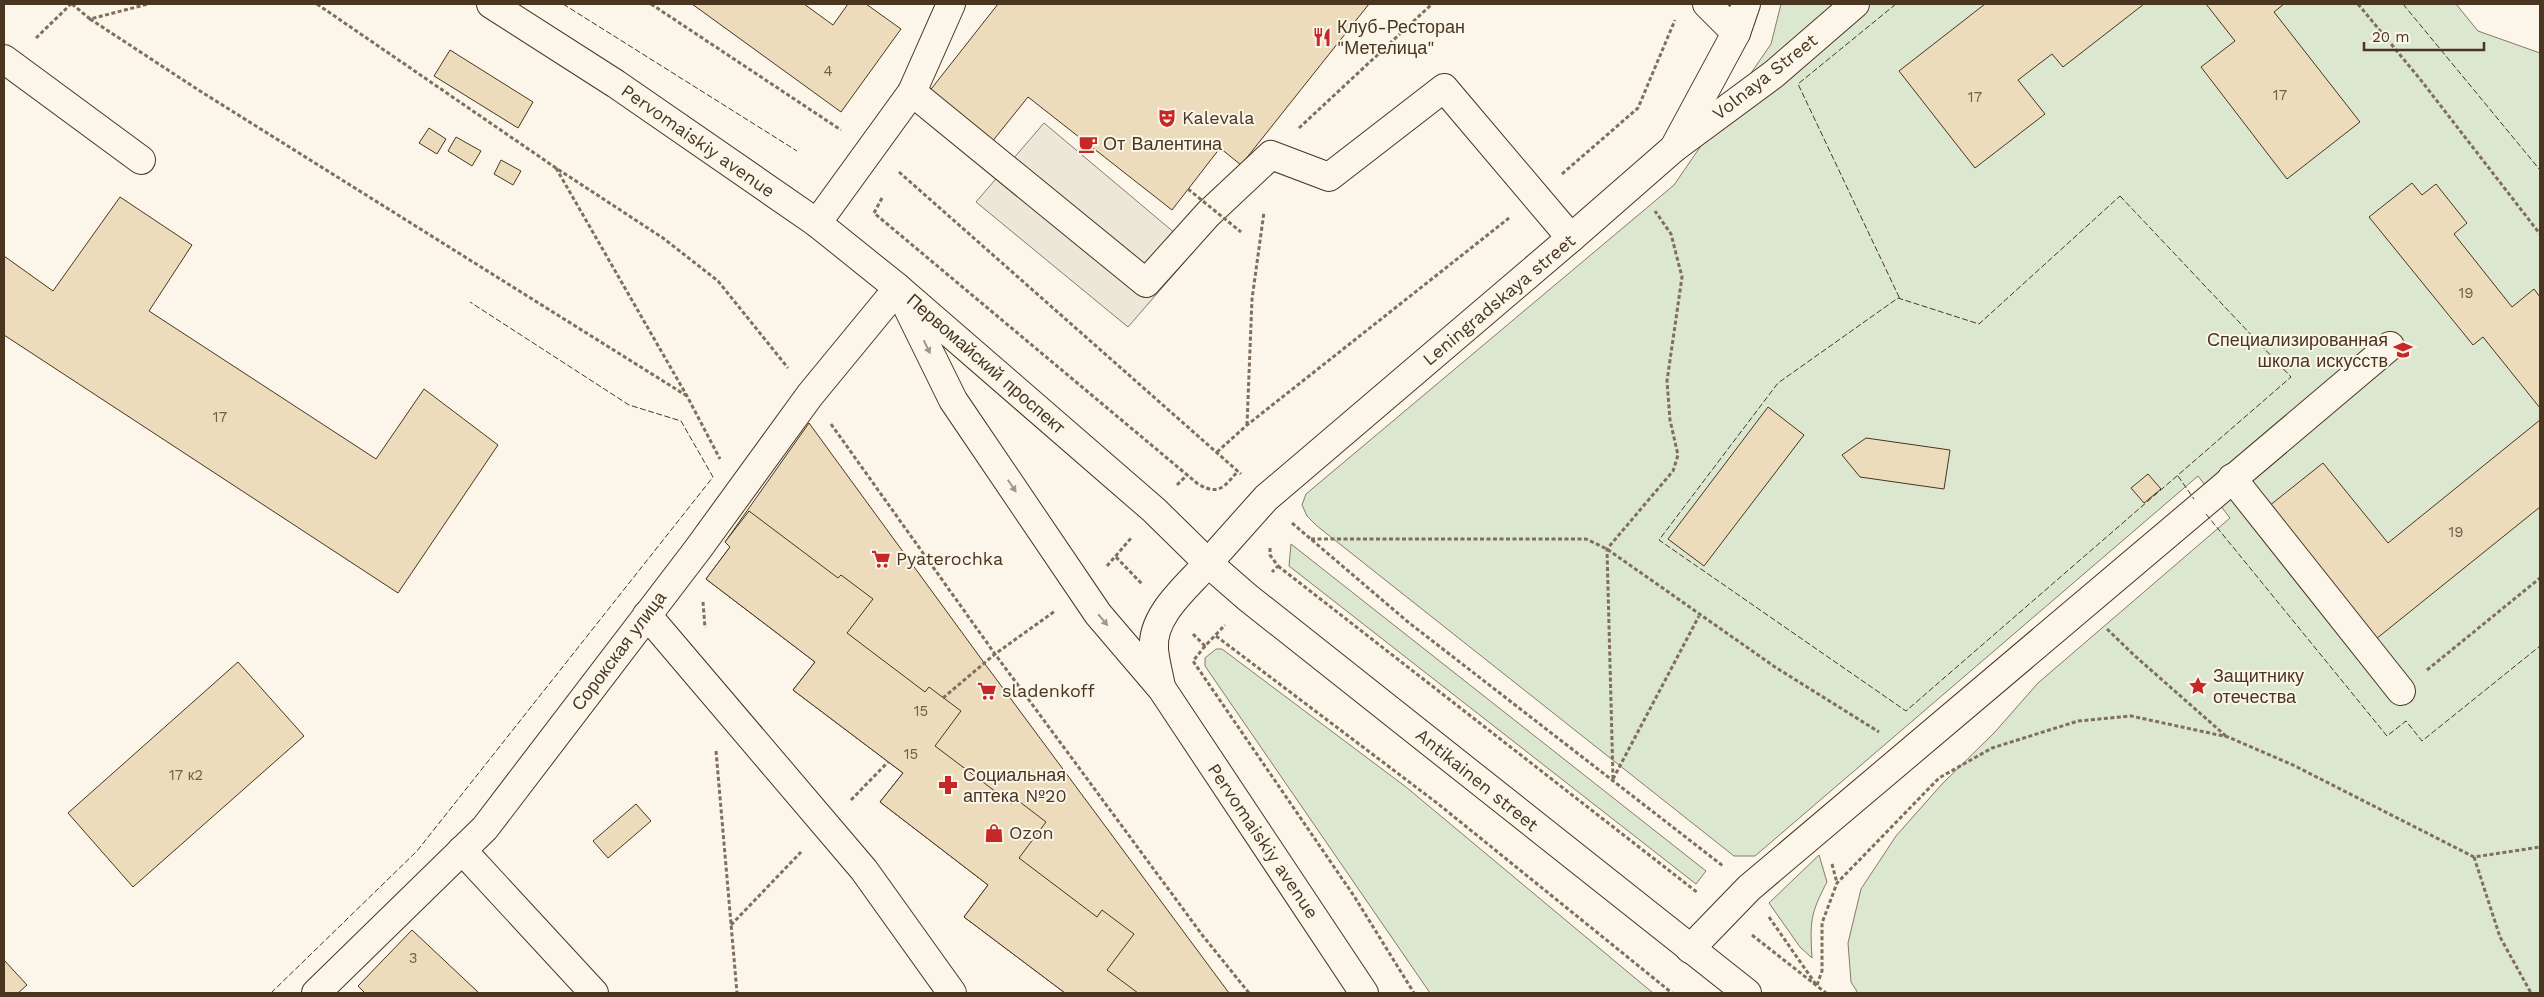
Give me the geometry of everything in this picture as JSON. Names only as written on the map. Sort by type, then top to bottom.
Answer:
[{"type":"main road","name":"Pervomaiskiy avenue","points":[[491,4],[616,84],[817,223],[898,288]]},
{"type":"main road","points":[[817,223],[912,92],[951,4]]},
{"type":"main road","points":[[1707,4],[1736,33]]},
{"type":"main road","name":"Leningradskaya street","points":[[1162,688],[1153,647],[1158,622],[1266,498],[1572,238],[1674,148],[1736,33],[1746,4]]},
{"type":"main road","name":"Volnaya Street","points":[[1674,148],[1774,74],[1855,4]]},
{"type":"main road","points":[[6,61],[141,160]]},
{"type":"main road","points":[[912,92],[1146,283],[1208,214],[1271,155],[1329,177],[1444,88],[1572,238]]},
{"type":"main road","name":"Сорокская улица","points":[[316,993],[485,828],[698,549],[810,395],[898,288]]},
{"type":"main road","name":"Первомайский проспект","points":[[898,288],[1154,510],[1208,564]]},
{"type":"main road","name":"Первомайский проспект","points":[[898,288],[953,400],[1098,614],[1162,688]]},
{"type":"main road","points":[[1690,950],[1749,888],[2390,346]]},
{"type":"main road","points":[[2232,478],[2401,691]]},
{"type":"main road","name":"Antikainen street","points":[[1208,564],[1690,950],[1747,993]]},
{"type":"main road","points":[[646,616],[864,870],[952,993]]},
{"type":"main road","name":"Pervomaiskiy avenue","points":[[1162,688],[1364,993]]},
{"type":"main road","points":[[462,850],[594,993]]},
{"type":"path","points":[[6,61],[72,4],[90,19],[200,91],[687,396]]},
{"type":"path","points":[[90,19],[148,4]]},
{"type":"path","points":[[317,4],[556,168],[663,238],[718,281],[810,395],[995,654],[1203,936],[1249,993]]},
{"type":"path","points":[[651,4],[871,151]]},
{"type":"path","points":[[1247,425],[1252,300],[1271,155],[1432,4]]},
{"type":"path","points":[[2358,4],[2420,79],[2540,234]]},
{"type":"path","points":[[1217,452],[1247,425],[1536,197],[1638,108],[1679,12]]},
{"type":"path","points":[[556,168],[687,396],[738,494]]},
{"type":"path","points":[[883,196],[874,213],[1198,484],[1210,490],[1222,488],[1238,471],[920,188],[896,170],[892,178]]},
{"type":"path","points":[[1612,780],[1607,549],[1673,471],[1678,455],[1670,420],[1667,381],[1682,277],[1670,234],[1636,182]]},
{"type":"path","points":[[1188,188],[1241,232]]},
{"type":"path","points":[[1286,517],[1408,622],[1722,866]]},
{"type":"path","points":[[1310,539],[1586,539],[1607,549],[1699,616],[1775,667],[1912,752],[1939,778]]},
{"type":"path","points":[[698,549],[706,634]]},
{"type":"path","points":[[1278,566],[1826,993]]},
{"type":"path","points":[[2401,691],[2540,578]]},
{"type":"path","points":[[2084,605],[2135,656],[2228,737]]},
{"type":"path","points":[[1612,780],[1699,616]]},
{"type":"path","points":[[1216,636],[1437,803],[1672,993]]},
{"type":"path","points":[[1205,646],[1193,661],[1354,896],[1414,993]]},
{"type":"path","points":[[943,698],[995,654]]},
{"type":"path","points":[[1817,986],[1822,971],[1822,923],[1837,883],[1939,778],[1992,748],[2078,721],[2130,716],[2228,737],[2293,765],[2474,856],[2540,847]]},
{"type":"path","points":[[716,749],[737,993]]},
{"type":"path","points":[[2474,856],[2500,937],[2531,993]]},
{"type":"path","points":[[1764,910],[1817,986]]},
{"type":"green space","points":[[1781,4],[2456,4],[2478,31],[2540,53],[2540,993],[1858,993],[1851,982],[1848,943],[1861,889],[1896,836],[1942,784],[1994,733],[2038,683],[2230,518],[2198,476],[1755,856],[1734,856],[1317,526],[1307,516],[1302,505],[1306,494],[1674,185],[1771,44]]},
{"type":"green space","points":[[1291,544],[1706,871],[1696,884],[1289,566]]},
{"type":"green space","points":[[1216,649],[1222,649],[1406,787],[1653,993],[1430,993],[1205,666],[1205,658]]},
{"type":"green space","points":[[1819,855],[1827,882],[1817,902],[1812,918],[1812,958],[1800,947],[1769,903]]},
{"type":"shaded area","points":[[1044,123],[1195,250],[1128,327],[976,202]]},
{"type":"building","points":[[692,4],[804,4],[833,25],[848,4],[866,4],[901,29],[841,112]]},
{"type":"building","name":"Kalevala","points":[[998,4],[1369,4],[1241,165],[1220,148],[1172,210],[1028,97],[991,143],[928,93]]},
{"type":"building","points":[[1985,4],[2144,4],[2063,67],[2052,54],[2018,80],[2045,114],[1975,168],[1899,71]]},
{"type":"building","points":[[2206,4],[2284,4],[2274,12],[2360,122],[2287,179],[2201,67],[2235,41]]},
{"type":"building","points":[[450,50],[533,102],[518,128],[434,76]]},
{"type":"building","points":[[429,128],[446,139],[437,154],[419,143]]},
{"type":"building","points":[[456,137],[481,151],[472,166],[448,151]]},
{"type":"building","points":[[501,160],[521,171],[513,185],[494,174]]},
{"type":"building","points":[[2412,183],[2422,195],[2436,184],[2467,223],[2454,234],[2512,307],[2534,289],[2540,297],[2540,408],[2483,337],[2473,345],[2369,217]]},
{"type":"building","points":[[120,197],[192,245],[149,311],[376,459],[424,389],[498,445],[398,593],[4,335],[4,256],[53,291]]},
{"type":"building","points":[[1768,407],[1804,435],[1704,566],[1668,539]]},
{"type":"building","points":[[2540,420],[2540,507],[2376,639],[2269,506],[2323,463],[2388,543]]},
{"type":"building","points":[[809,423],[1229,993],[1065,993],[964,917],[988,885],[880,802],[903,773],[793,690],[815,662],[706,579],[730,547],[725,542]]},
{"type":"building","points":[[1866,438],[1950,450],[1944,489],[1860,477],[1842,455]]},
{"type":"building","points":[[2148,474],[2161,489],[2144,503],[2131,488]]},
{"type":"building","points":[[749,511],[838,578],[841,575],[873,599],[847,633],[925,692],[929,687],[961,711],[935,746],[1012,804],[1016,799],[1046,822],[1019,858],[1097,917],[1102,910],[1134,934],[1107,970],[1138,993],[1065,993],[964,917],[988,885],[880,802],[903,773],[793,690],[815,662],[706,579],[730,547],[725,542]]},
{"type":"building","points":[[238,662],[304,736],[133,887],[68,813]]},
{"type":"building","points":[[636,804],[651,821],[608,858],[593,841]]},
{"type":"building","points":[[412,930],[479,993],[365,993],[358,986]]},
{"type":"building","points":[[4,960],[27,985],[18,993],[4,993]]},
{"type":"fence","points":[[563,4],[797,151]]},
{"type":"fence","points":[[1896,4],[1798,84],[1900,299]]},
{"type":"fence","points":[[2403,4],[2540,170]]},
{"type":"fence","points":[[2120,196],[2291,377],[1906,711],[1659,540],[1778,383],[1898,298],[1979,324],[2120,196]]},
{"type":"fence","points":[[271,993],[417,851],[713,477],[681,421],[629,405],[470,302]]},
{"type":"fence","points":[[2178,476],[2194,499]]},
{"type":"fence","points":[[2206,514],[2387,736],[2406,721],[2422,741],[2540,646]]},
{"type":"place","name":"Клуб-Ресторан \"Метелица\"","points":[[1322,37]]},
{"type":"place","name":"Kalevala","points":[[1167,118]]},
{"type":"place","name":"От Валентина","points":[[1088,144]]},
{"type":"place","name":"Специализированная школа искусств","points":[[2403,350]]},
{"type":"place","name":"Pyaterochka","points":[[881,559]]},
{"type":"place","name":"Защитнику отечества","points":[[2198,686]]},
{"type":"place","name":"sladenkoff","points":[[987,691]]},
{"type":"place","name":"Социальная аптека №20","points":[[948,785]]},
{"type":"place","name":"Ozon","points":[[994,833]]}]
